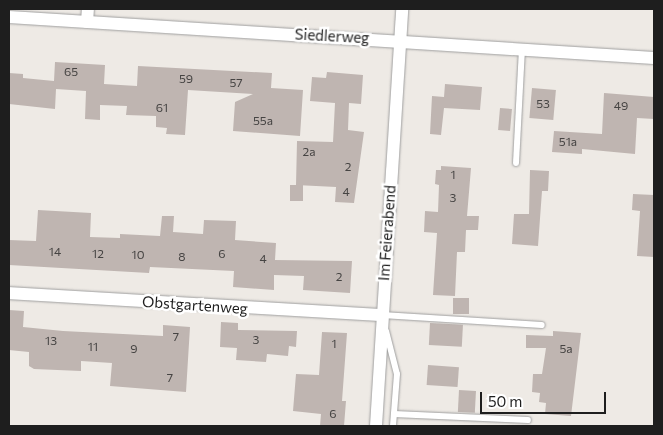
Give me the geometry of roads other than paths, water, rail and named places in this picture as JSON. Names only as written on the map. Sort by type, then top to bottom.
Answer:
[{"type":"street","points":[[87,22],[88,9]]},
{"type":"street","name":"Im Feierabend","points":[[376,426],[402,9]]},
{"type":"street","name":"Siedlerweg","points":[[9,17],[400,40],[654,58]]},
{"type":"street","name":"Obstgartenweg","points":[[9,293],[382,315]]},
{"type":"lane","points":[[516,163],[522,49]]},
{"type":"lane","points":[[393,426],[397,374],[382,315],[542,325]]},
{"type":"lane","points":[[394,414],[528,420]]}]
